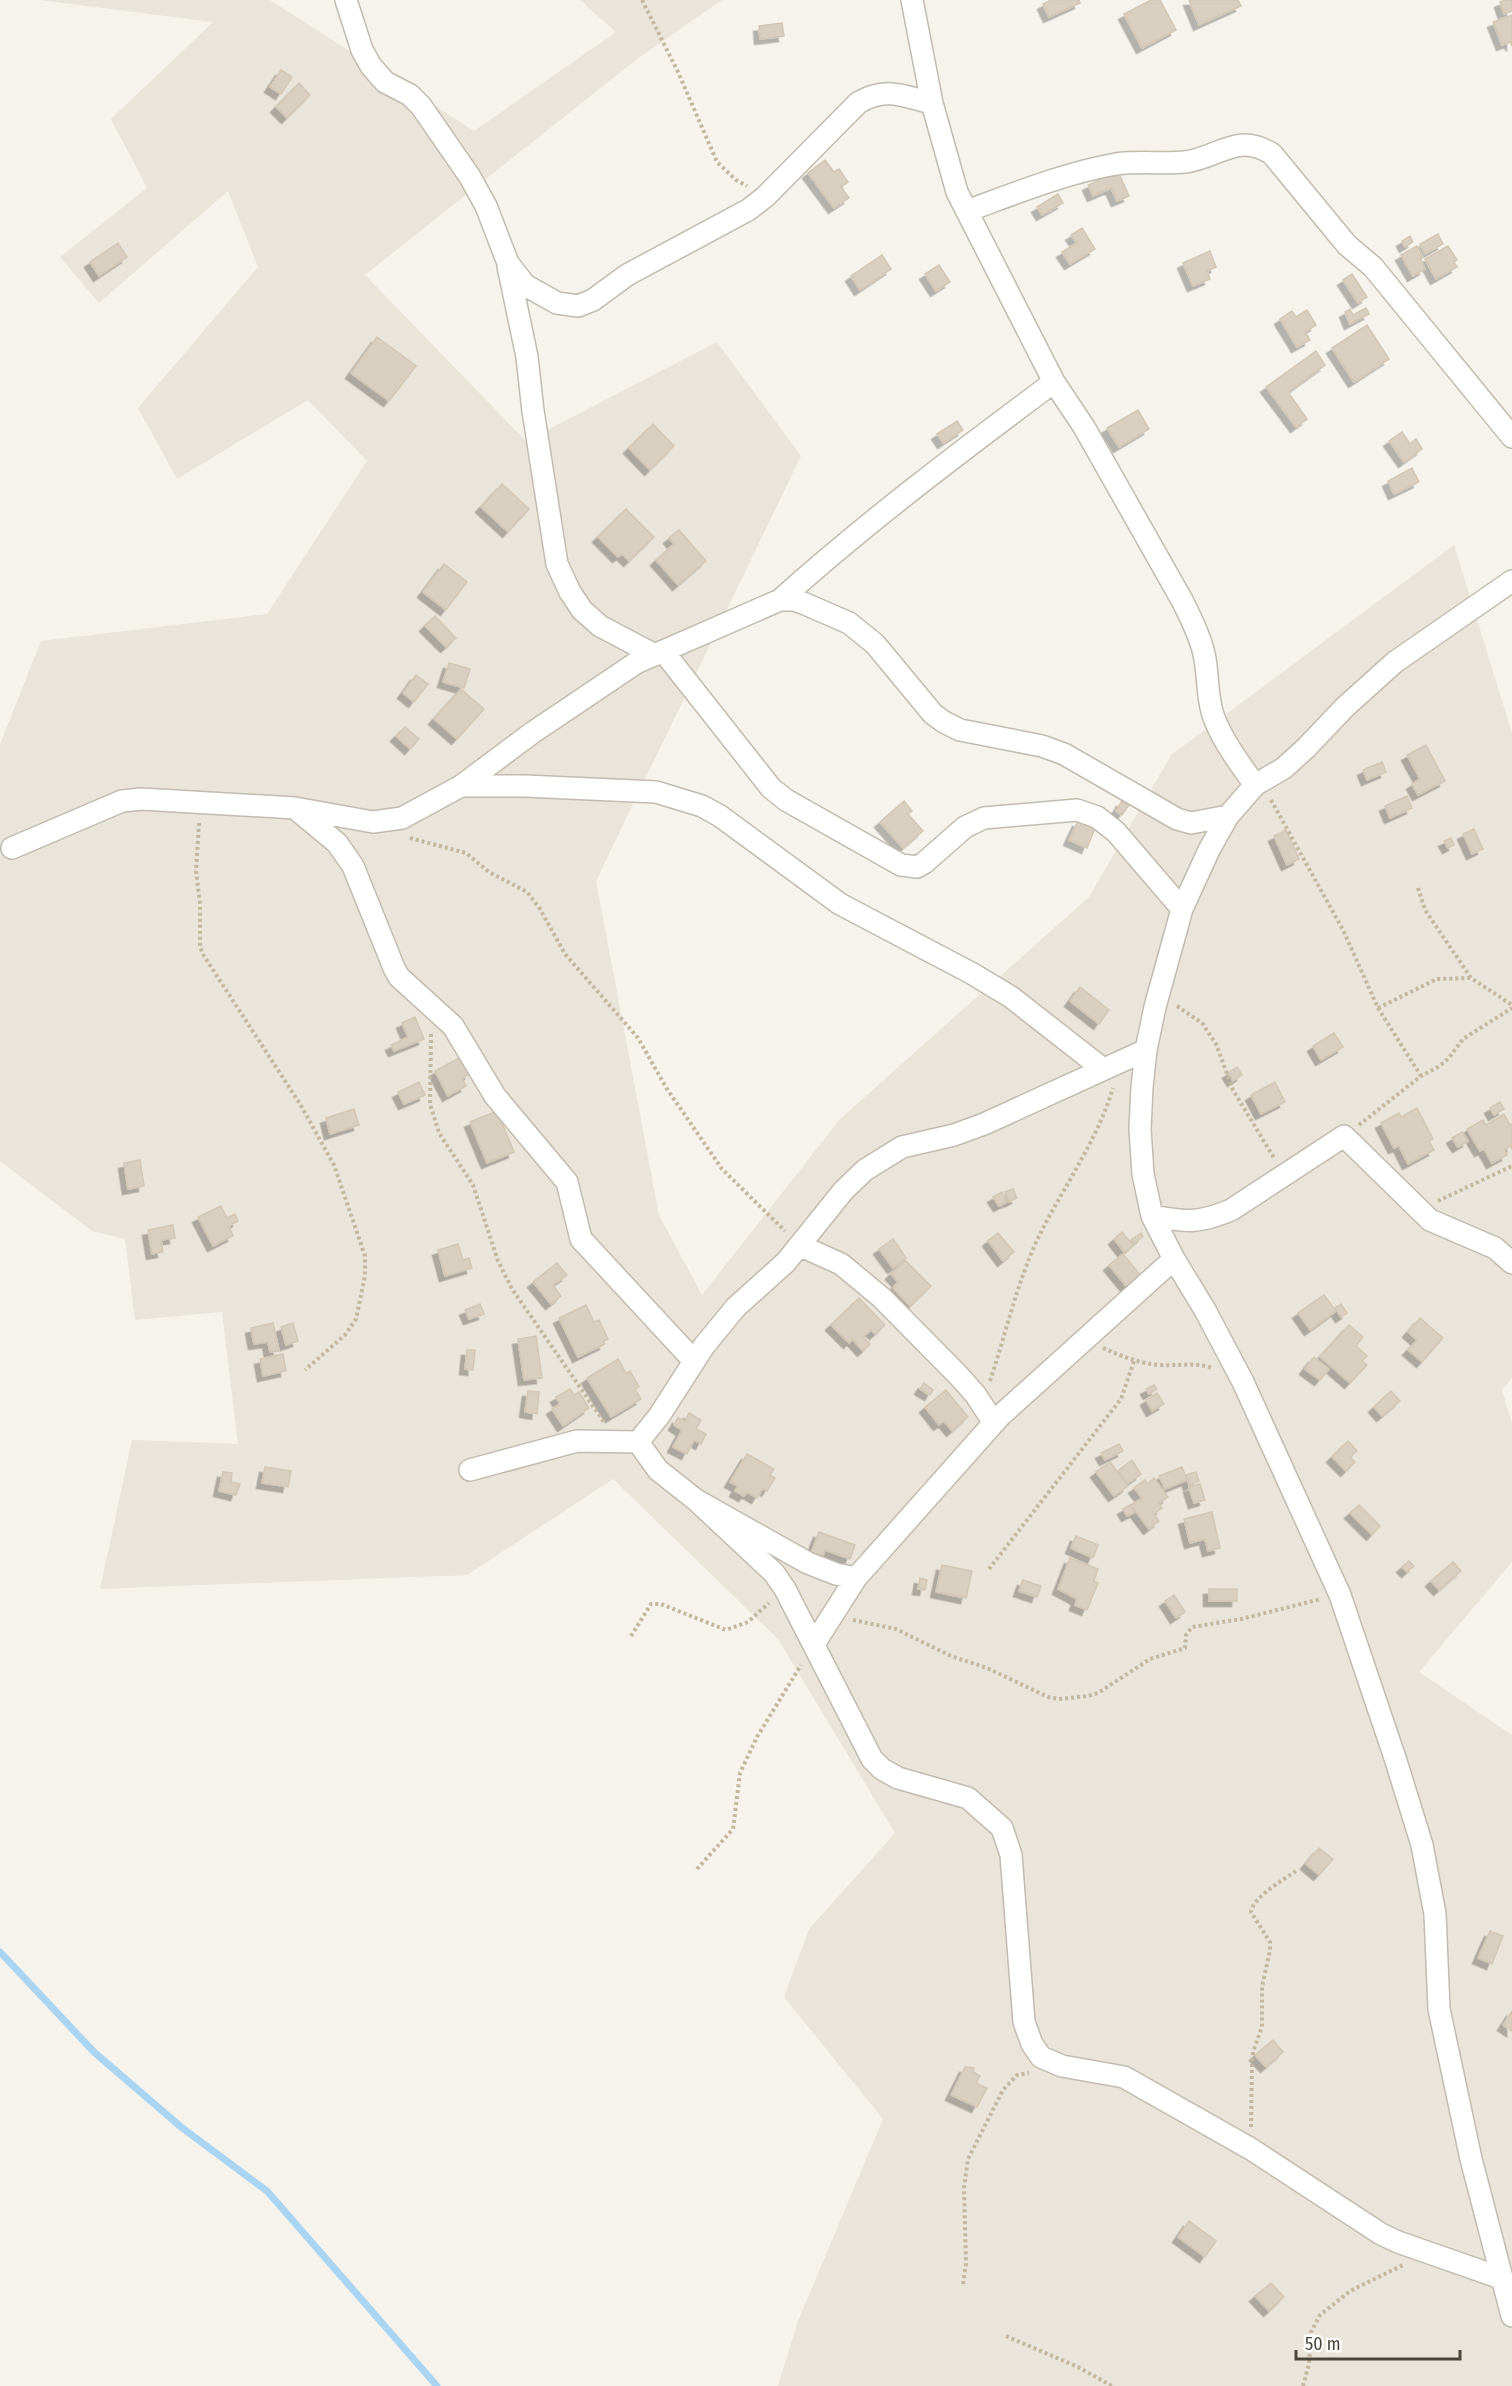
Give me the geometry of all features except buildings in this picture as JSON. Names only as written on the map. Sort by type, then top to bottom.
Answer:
[{"type":"street","points":[[346,0],[362,50],[371,66],[385,82],[410,95],[421,106],[470,177],[486,206],[508,263],[527,357],[534,422],[557,564],[570,592],[582,610],[600,626],[659,653],[722,723],[771,788],[786,800],[901,865],[917,867],[924,864],[964,826],[984,818],[1077,810],[1097,817],[1116,832],[1182,909]]},
{"type":"street","points":[[912,0],[933,103],[957,192],[1054,382],[1084,427],[1183,602],[1197,631],[1204,654],[1208,698],[1214,717],[1229,747],[1258,783]]},
{"type":"street","points":[[508,263],[525,285],[557,303],[578,306],[593,300],[627,275],[748,210],[765,197],[858,103],[870,95],[884,92],[933,103]]},
{"type":"street","points":[[967,211],[1082,172],[1131,163],[1184,162],[1240,144],[1260,146],[1272,154],[1347,245],[1373,267],[1512,437]]},
{"type":"street","points":[[12,848],[122,801],[141,799],[295,808],[373,822],[390,822],[402,818],[461,786],[541,727],[636,663],[780,600],[856,532],[1054,382]]},
{"type":"street","points":[[1512,581],[1395,662],[1345,707],[1284,768],[1258,783],[1228,816],[1209,850],[1182,909],[1146,1050],[1140,1129],[1143,1174],[1152,1216],[1243,1382],[1340,1595],[1422,1845],[1435,1914],[1439,2009],[1471,2159],[1512,2316]]},
{"type":"street","points":[[780,600],[794,600],[849,623],[875,644],[933,714],[960,730],[1042,746],[1064,753],[1177,819],[1191,823],[1228,816]]},
{"type":"street","points":[[461,786],[525,786],[656,792],[702,806],[720,816],[840,904],[973,974],[1113,1065]]},
{"type":"street","points":[[295,808],[345,852],[399,977],[453,1026],[495,1096],[567,1182],[582,1239],[694,1361]]},
{"type":"street","points":[[638,1442],[659,1416],[694,1361],[736,1307],[801,1246],[844,1190],[885,1156],[902,1147],[954,1136],[984,1124],[1146,1050]]},
{"type":"street","points":[[1152,1216],[1190,1222],[1211,1219],[1231,1210],[1344,1136],[1430,1220],[1495,1248],[1512,1263]]},
{"type":"street","points":[[801,1246],[841,1264],[882,1298],[958,1375],[983,1404],[994,1423]]},
{"type":"street","points":[[814,1644],[856,1578],[994,1423],[1174,1259]]},
{"type":"street","points":[[470,1470],[577,1441],[638,1442]]},
{"type":"street","points":[[638,1442],[658,1470],[696,1500],[774,1573],[814,1644],[872,1759],[882,1769],[898,1778],[968,1798],[1002,1828],[1011,1855],[1024,2022],[1032,2044],[1041,2057],[1062,2066],[1124,2077],[1251,2149],[1381,2234],[1501,2278]]},
{"type":"street","points":[[696,1500],[808,1563],[836,1574],[856,1578]]},
{"type":"path","points":[[642,0],[678,72],[717,162],[735,180],[765,197]]},
{"type":"path","points":[[1258,783],[1337,920],[1378,1008],[1421,1076]]},
{"type":"path","points":[[186,801],[199,814],[196,871],[200,904],[200,948],[300,1104],[334,1165],[365,1256],[365,1276],[356,1319],[345,1335],[306,1370]]},
{"type":"path","points":[[405,836],[466,853],[489,872],[527,892],[540,909],[565,954],[639,1038],[668,1089],[722,1169],[801,1246]]},
{"type":"path","points":[[1344,1136],[1421,1076],[1448,1059],[1463,1039],[1512,1006],[1471,978],[1425,910],[1418,888]]},
{"type":"path","points":[[1378,1008],[1437,979],[1471,978]]},
{"type":"path","points":[[1159,994],[1202,1023],[1220,1050],[1233,1090],[1244,1112],[1285,1174]]},
{"type":"path","points":[[431,1033],[430,1104],[439,1133],[473,1185],[498,1261],[512,1289],[605,1423]]},
{"type":"path","points":[[983,1404],[1020,1284],[1039,1237],[1106,1112],[1113,1065]]},
{"type":"path","points":[[1411,1202],[1433,1203],[1446,1199],[1512,1166]]},
{"type":"path","points":[[1084,1340],[1134,1361],[1159,1365],[1194,1363],[1220,1371],[1243,1382]]},
{"type":"path","points":[[989,1569],[1121,1399],[1134,1361]]},
{"type":"path","points":[[631,1636],[651,1604],[661,1604],[726,1630],[748,1622],[785,1589]]},
{"type":"path","points":[[833,1617],[896,1629],[951,1656],[987,1668],[1048,1697],[1067,1699],[1098,1693],[1150,1659],[1185,1648],[1186,1635],[1192,1627],[1241,1619],[1340,1595]]},
{"type":"path","points":[[698,1869],[733,1829],[740,1773],[757,1737],[814,1644]]},
{"type":"path","points":[[1251,2149],[1253,2052],[1262,2027],[1262,1987],[1270,1950],[1270,1942],[1251,1912],[1251,1907],[1296,1870]]},
{"type":"path","points":[[963,2284],[966,2264],[964,2188],[968,2159],[1010,2080],[1017,2075],[1062,2066]]},
{"type":"path","points":[[1303,2386],[1309,2364],[1311,2332],[1320,2315],[1350,2291],[1428,2253]]},
{"type":"path","points":[[1006,2336],[1078,2367],[1112,2386]]},
{"type":"shaded area","points":[[39,0],[270,0],[474,131],[616,32],[580,0],[722,0],[637,59],[365,275],[526,441],[717,342],[801,456],[596,881],[659,1215],[702,1295],[840,1119],[1089,897],[1171,755],[1454,545],[1512,733],[1512,1378],[1502,1390],[1512,1423],[1512,1562],[1419,1672],[1512,1735],[1512,2386],[778,2386],[798,2321],[883,2119],[784,1997],[809,1929],[895,1833],[778,1639],[613,1479],[467,1575],[100,1589],[132,1440],[238,1444],[222,1312],[135,1320],[125,1239],[92,1231],[0,1161],[0,744],[41,641],[267,614],[367,461],[308,400],[177,479],[138,408],[258,267],[228,191],[99,303],[60,257],[147,188],[111,119],[213,22]]},
{"type":"waterway","points":[[0,1952],[94,2052],[181,2127],[267,2191],[437,2386]]}]
